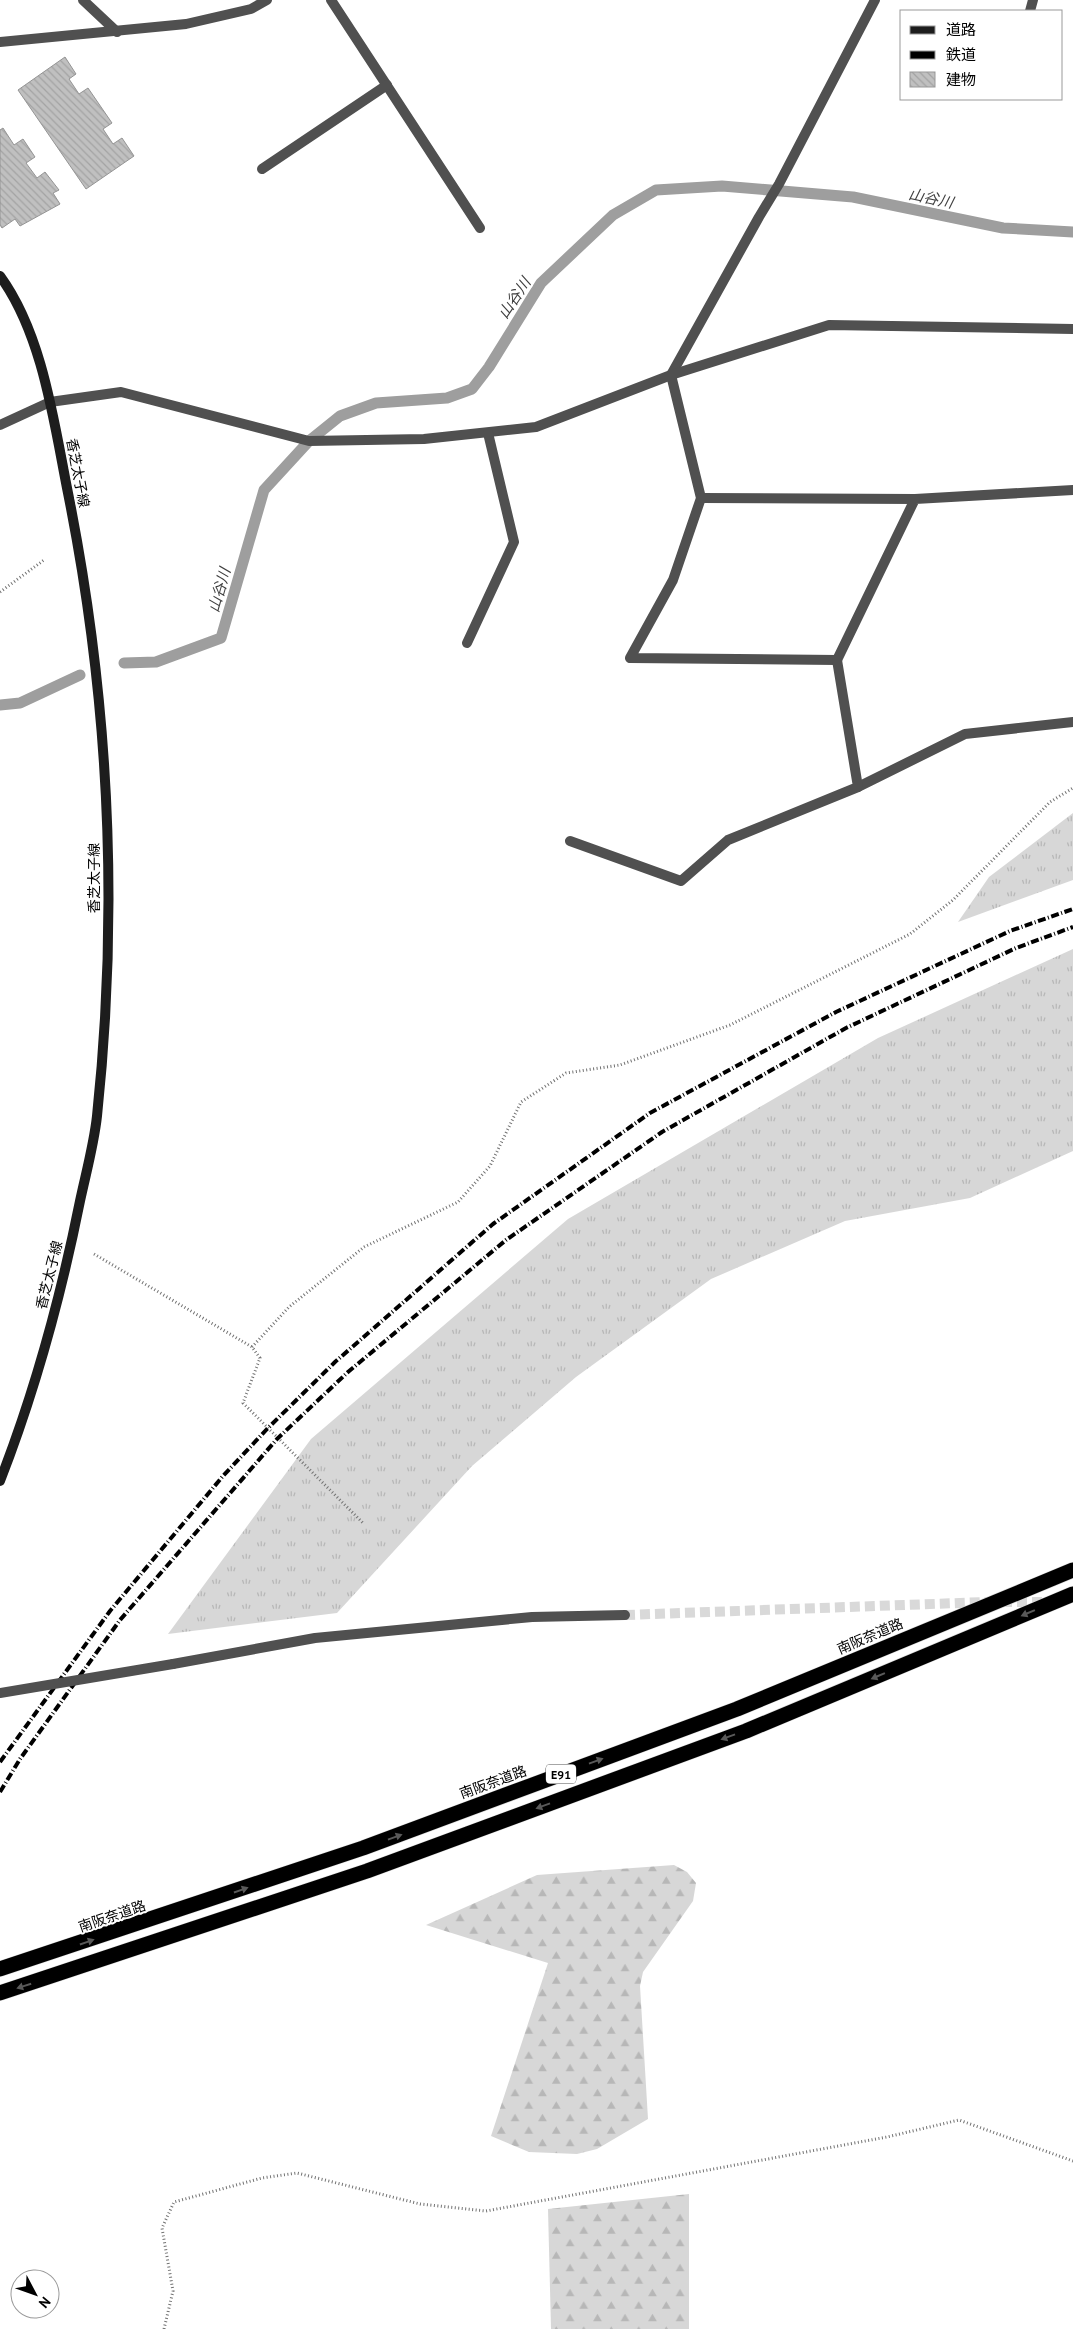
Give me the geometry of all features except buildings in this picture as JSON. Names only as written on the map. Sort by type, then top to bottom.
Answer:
[{"type":"highway","name":"南阪奈道路","points":[[0,1969],[41,1957],[363,1848],[728,1712],[1073,1570]]},
{"type":"highway","name":"E91","points":[[0,1993],[48,1979],[367,1872],[737,1734],[1073,1594]]},
{"type":"main road","name":"香芝太子線","points":[[0,276],[11,291],[32,340],[50,402],[83,570],[102,714],[109,851],[107,974],[97,1119],[72,1241],[43,1353],[0,1481]]},
{"type":"street","points":[[83,0],[117,32]]},
{"type":"street","points":[[0,42],[186,24],[251,9],[267,0]]},
{"type":"street","points":[[331,0],[480,228]]},
{"type":"street","points":[[837,660],[630,658],[673,580],[701,498],[671,375],[779,184],[875,0]]},
{"type":"street","points":[[262,169],[387,85]]},
{"type":"street","points":[[0,425],[50,402],[121,392],[309,440],[424,439],[536,427],[671,375],[829,325],[1073,329]]},
{"type":"street","points":[[467,643],[514,542],[488,432]]},
{"type":"street","points":[[701,498],[915,499],[1073,490]]},
{"type":"street","points":[[858,787],[837,660],[915,499]]},
{"type":"street","points":[[570,841],[681,882],[728,840],[858,787],[965,734],[1073,722]]},
{"type":"street","points":[[0,1693],[314,1638],[532,1617],[624,1615]]},
{"type":"path","points":[[0,592],[44,560]]},
{"type":"path","points":[[252,1347],[289,1307],[364,1248],[458,1202],[490,1166],[521,1102],[566,1073],[620,1065],[730,1025],[910,934],[953,900],[1050,802],[1073,788]]},
{"type":"path","points":[[72,1241],[252,1347],[260,1358],[243,1403],[364,1524]]},
{"type":"path","points":[[164,2329],[173,2291],[162,2228],[174,2202],[262,2178],[297,2173],[420,2204],[486,2211],[887,2137],[959,2120],[1073,2161]]},
{"type":"green space","points":[[1073,813],[1073,880],[958,922],[989,877]]},
{"type":"green space","points":[[1073,949],[1073,1151],[970,1198],[845,1221],[711,1279],[576,1377],[472,1466],[337,1613],[168,1634],[311,1439],[568,1219],[878,1038]]},
{"type":"green space","points":[[674,1865],[687,1872],[696,1883],[693,1901],[643,1972],[640,1986],[648,2119],[597,2149],[577,2154],[529,2152],[491,2136],[548,1963],[426,1925],[537,1875]]},
{"type":"green space","points":[[689,2194],[689,2329],[551,2329],[548,2209]]},
{"type":"waterway","name":"山谷川","points":[[124,663],[156,662],[221,638],[264,490],[309,441],[340,416],[376,403],[447,398],[472,389],[489,367],[541,283],[613,215],[656,190],[722,186],[853,197],[1003,228],[1073,232]]},
{"type":"waterway","name":"山谷川","points":[[0,705],[20,703],[80,675]]},
{"type":"tunnel","points":[[625,1615],[987,1602]]},
{"type":"tunnel","points":[[1002,1602],[1047,1602]]},
{"type":"railway","points":[[0,1762],[110,1611],[223,1476],[267,1429],[335,1362],[493,1224],[650,1113],[836,1012],[1010,931],[1073,909]]},
{"type":"railway","points":[[0,1792],[20,1759],[120,1620],[277,1439],[348,1372],[506,1240],[662,1132],[846,1028],[1016,948],[1073,927]]}]
